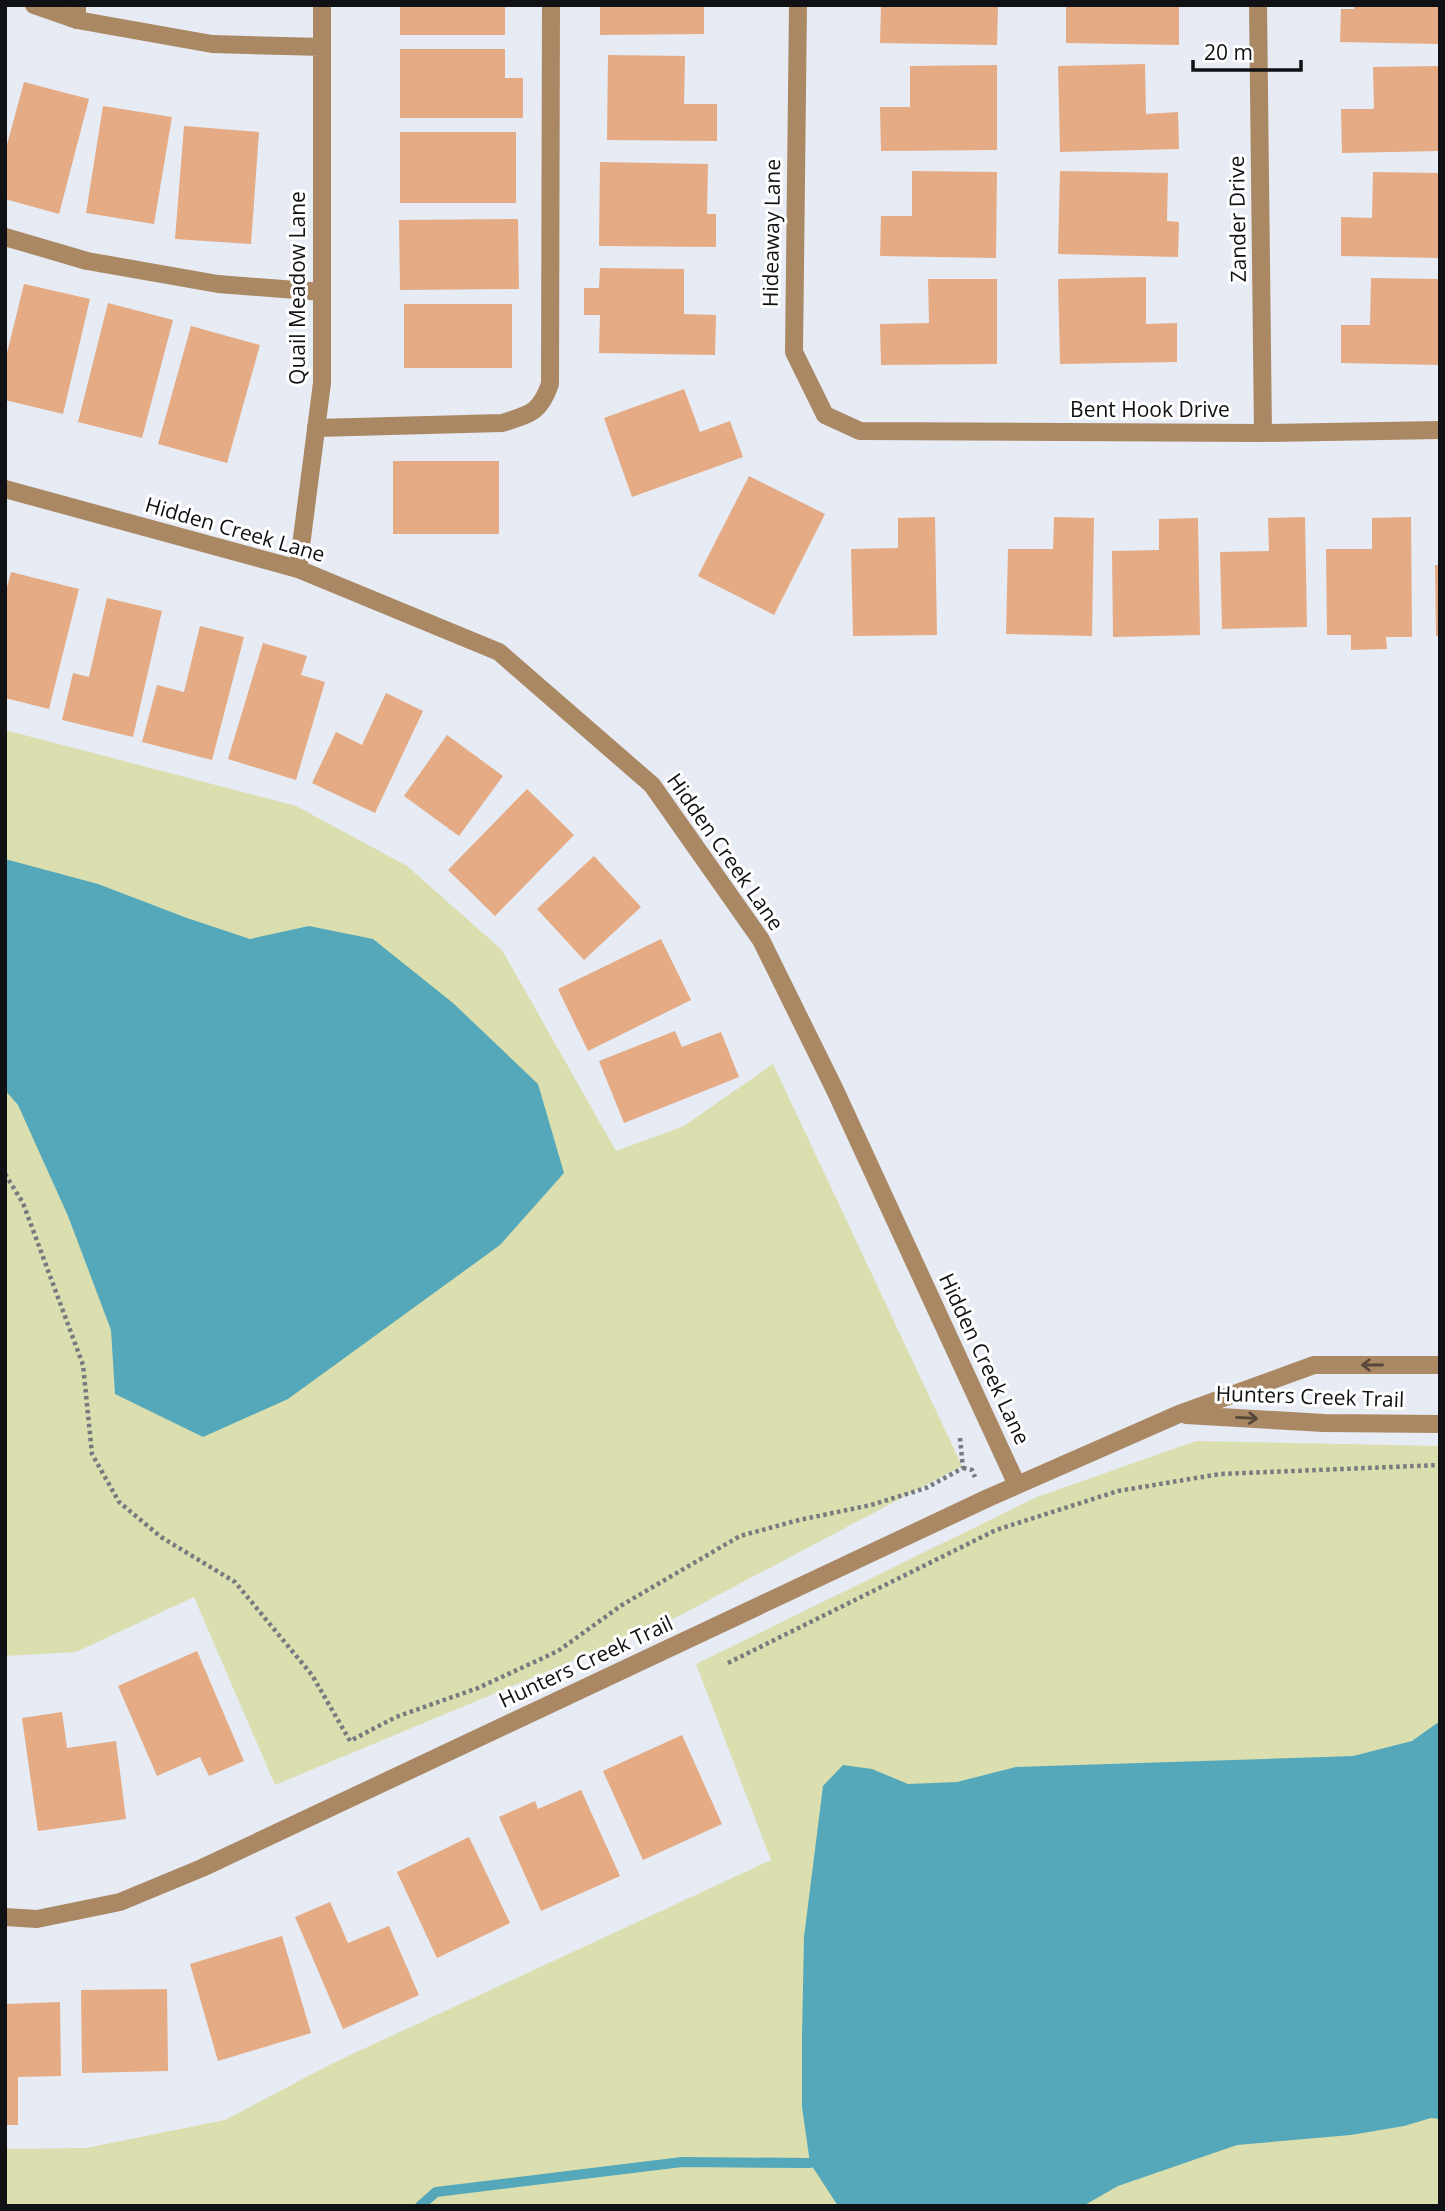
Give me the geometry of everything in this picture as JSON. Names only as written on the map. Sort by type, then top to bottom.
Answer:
[{"type":"street","points":[[34,5],[212,44],[322,47]]},
{"type":"street","name":"Quail Meadow Lane","points":[[298,569],[322,383],[322,5]]},
{"type":"street","points":[[316,428],[502,423],[524,415],[543,403],[550,384],[551,5]]},
{"type":"street","name":"Hideaway Lane","points":[[798,5],[793,352],[825,415],[860,431]]},
{"type":"street","name":"Zander Drive","points":[[1258,5],[1264,433]]},
{"type":"street","points":[[5,237],[87,261],[218,284],[322,292]]},
{"type":"street","name":"Bent Hook Drive","points":[[860,431],[1264,433],[1440,430]]},
{"type":"street","name":"Hidden Creek Lane","points":[[5,489],[298,569],[499,652],[652,785],[761,940],[841,1103],[1017,1485]]},
{"type":"street","name":"Hunters Creek Trail","points":[[5,1917],[37,1919],[120,1902],[202,1868],[1017,1485],[1178,1414],[1314,1365],[1440,1365]]},
{"type":"street","name":"Hunters Creek Trail","points":[[1178,1414],[1324,1423],[1440,1424]]},
{"type":"path","points":[[5,1174],[23,1203],[83,1365],[92,1454],[119,1502],[161,1537],[235,1582],[312,1675],[350,1741],[396,1717],[478,1688],[558,1651],[622,1605],[740,1536],[799,1520],[871,1506],[926,1488],[963,1468],[960,1438]]},
{"type":"path","points":[[728,1663],[996,1530],[1118,1491],[1220,1474],[1440,1465]]},
{"type":"green space","points":[[5,730],[296,806],[407,866],[502,950],[616,1151],[684,1126],[773,1064],[962,1466],[675,1618],[275,1785],[194,1597],[76,1652],[5,1656]]},
{"type":"green space","points":[[1196,1441],[1440,1446],[1440,2206],[5,2206],[5,2149],[86,2148],[225,2120],[333,2063],[771,1860],[696,1664],[1037,1497]]},
{"type":"water","points":[[5,859],[98,884],[250,939],[309,926],[373,939],[453,1003],[538,1084],[564,1173],[500,1245],[288,1399],[203,1437],[115,1394],[111,1330],[68,1216],[18,1105],[5,1090]]},
{"type":"water","points":[[1440,1721],[1440,2119],[1431,2118],[1404,2126],[1351,2135],[1237,2145],[1118,2186],[1083,2206],[838,2206],[810,2163],[802,2107],[802,2037],[804,1937],[823,1786],[843,1765],[872,1769],[908,1784],[957,1782],[1016,1767],[1353,1756],[1412,1741]]},
{"type":"building","points":[[400,5],[505,5],[505,35],[400,35]]},
{"type":"building","points":[[600,5],[704,5],[704,34],[600,35]]},
{"type":"building","points":[[881,5],[998,5],[997,45],[880,43]]},
{"type":"building","points":[[1066,5],[1179,5],[1179,45],[1066,43]]},
{"type":"building","points":[[1354,5],[1440,5],[1440,44],[1340,42],[1341,9],[1354,9]]},
{"type":"building","points":[[400,49],[505,49],[505,78],[523,78],[523,118],[400,118]]},
{"type":"building","points":[[608,55],[685,56],[684,104],[717,104],[717,141],[607,140]]},
{"type":"building","points":[[1145,64],[1146,114],[1178,112],[1179,149],[1060,152],[1058,66]]},
{"type":"building","points":[[997,65],[997,150],[881,151],[880,107],[910,107],[910,66]]},
{"type":"building","points":[[1440,66],[1440,151],[1342,153],[1341,109],[1374,109],[1373,67]]},
{"type":"building","points":[[24,82],[89,99],[59,214],[5,199],[5,152]]},
{"type":"building","points":[[103,106],[172,117],[154,224],[86,213]]},
{"type":"building","points":[[184,126],[259,132],[251,244],[175,239]]},
{"type":"building","points":[[400,132],[516,132],[516,203],[400,203]]},
{"type":"building","points":[[600,162],[708,164],[707,214],[716,214],[716,247],[599,246]]},
{"type":"building","points":[[912,171],[997,172],[996,258],[880,256],[881,216],[912,216]]},
{"type":"building","points":[[1060,171],[1168,173],[1167,221],[1179,222],[1178,257],[1058,254]]},
{"type":"building","points":[[1373,172],[1440,173],[1440,258],[1341,256],[1341,217],[1372,218]]},
{"type":"building","points":[[518,219],[519,289],[400,290],[399,220]]},
{"type":"building","points":[[600,268],[684,269],[684,314],[716,315],[715,355],[599,353],[600,315],[584,315],[584,288],[599,288]]},
{"type":"building","points":[[1146,277],[1146,324],[1177,323],[1177,362],[1060,364],[1058,279]]},
{"type":"building","points":[[1371,278],[1440,279],[1440,365],[1341,363],[1341,325],[1370,325]]},
{"type":"building","points":[[928,279],[997,279],[997,364],[881,365],[880,324],[929,323]]},
{"type":"building","points":[[24,284],[90,299],[63,414],[5,400],[5,361]]},
{"type":"building","points":[[108,303],[173,320],[142,438],[78,422]]},
{"type":"building","points":[[404,304],[512,304],[512,368],[404,368]]},
{"type":"building","points":[[191,326],[260,345],[227,463],[158,444]]},
{"type":"building","points":[[684,389],[700,432],[730,421],[743,457],[632,497],[604,418]]},
{"type":"building","points":[[393,461],[499,461],[499,534],[393,534]]},
{"type":"building","points":[[749,476],[825,514],[774,615],[698,576]]},
{"type":"building","points":[[935,517],[937,635],[853,636],[851,549],[898,548],[898,518]]},
{"type":"building","points":[[1054,517],[1094,518],[1092,636],[1006,634],[1008,549],[1053,549]]},
{"type":"building","points":[[1305,517],[1307,627],[1222,629],[1220,552],[1269,551],[1268,518]]},
{"type":"building","points":[[1411,517],[1412,637],[1386,637],[1387,649],[1351,650],[1351,635],[1327,635],[1326,549],[1372,549],[1372,518]]},
{"type":"building","points":[[1198,518],[1200,635],[1113,637],[1112,551],[1159,550],[1159,519]]},
{"type":"building","points":[[1435,565],[1440,565],[1440,636],[1436,636]]},
{"type":"building","points":[[11,572],[79,589],[49,709],[5,698],[5,595]]},
{"type":"building","points":[[107,598],[162,611],[133,737],[62,720],[73,673],[89,677]]},
{"type":"building","points":[[200,626],[244,637],[212,760],[142,742],[157,685],[184,692]]},
{"type":"building","points":[[263,643],[307,656],[301,675],[325,682],[296,780],[228,759]]},
{"type":"building","points":[[386,693],[423,711],[375,813],[312,783],[336,732],[362,745]]},
{"type":"building","points":[[447,735],[503,776],[459,836],[404,796]]},
{"type":"building","points":[[527,789],[574,835],[495,916],[448,870]]},
{"type":"building","points":[[594,856],[641,907],[584,960],[537,909]]},
{"type":"building","points":[[661,939],[691,1000],[588,1051],[558,989]]},
{"type":"building","points":[[675,1031],[682,1047],[721,1032],[739,1077],[624,1123],[599,1061]]},
{"type":"building","points":[[197,1651],[244,1761],[209,1776],[200,1757],[157,1776],[118,1686]]},
{"type":"building","points":[[62,1712],[67,1748],[116,1741],[126,1819],[38,1831],[22,1718]]},
{"type":"building","points":[[682,1735],[722,1824],[643,1860],[603,1771]]},
{"type":"building","points":[[581,1790],[620,1876],[541,1911],[499,1817],[535,1801],[538,1809]]},
{"type":"building","points":[[469,1837],[510,1923],[437,1958],[397,1872]]},
{"type":"building","points":[[330,1902],[348,1943],[389,1926],[419,1995],[343,2029],[295,1917]]},
{"type":"building","points":[[282,1936],[311,2033],[218,2061],[190,1964]]},
{"type":"building","points":[[167,1989],[168,2071],[82,2073],[81,1990]]},
{"type":"building","points":[[60,2002],[61,2076],[18,2077],[18,2125],[5,2125],[5,2004]]},
{"type":"waterway","points":[[420,2206],[436,2192],[682,2162],[810,2163],[823,2160]]}]
